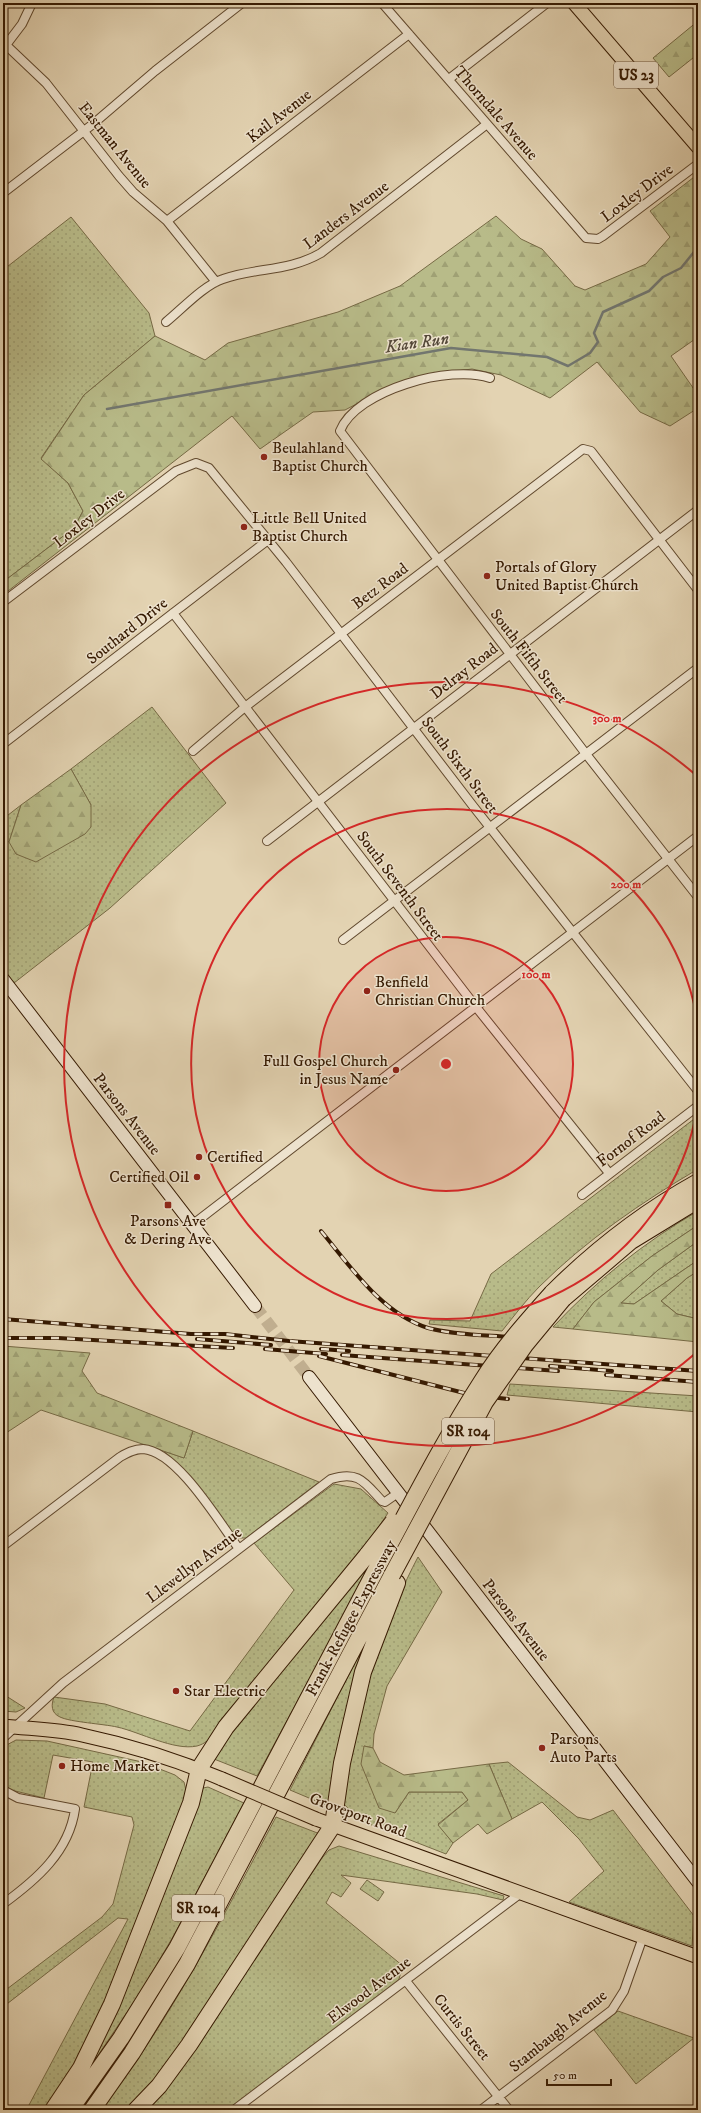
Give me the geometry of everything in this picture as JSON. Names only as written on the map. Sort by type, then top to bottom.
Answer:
[{"type":"highway","name":"Frank-Refugee Expressway","points":[[92,2110],[136,2047],[188,1964],[395,1578],[460,1446],[505,1371],[558,1296],[588,1258],[623,1230],[668,1199],[698,1182]]},
{"type":"highway","name":"Frank-Refugee Expressway","points":[[70,2110],[121,2038],[177,1948],[374,1559],[422,1485],[482,1381],[508,1344],[558,1296],[631,1241],[698,1200]]},
{"type":"highway","points":[[53,2110],[81,2068],[112,2004],[191,1802],[199,1769],[226,1726],[374,1559]]},
{"type":"highway","points":[[136,2110],[159,2086],[189,2045],[333,1825],[342,1763],[361,1679],[395,1578]]},
{"type":"main road","name":"US 23","points":[[574,3],[698,147]]},
{"type":"main road","name":"Groveport Road","points":[[9,1726],[81,1734],[122,1744],[199,1769],[316,1819],[698,1957]]},
{"type":"street","points":[[5,48],[22,24],[32,3]]},
{"type":"street","points":[[3,193],[84,131],[154,71],[242,3]]},
{"type":"street","name":"Thorndale Avenue","points":[[382,3],[582,235],[591,240]]},
{"type":"street","points":[[449,79],[547,3]]},
{"type":"street","name":"Kail Avenue","points":[[167,221],[409,34]]},
{"type":"street","name":"Eastman Avenue","points":[[5,48],[46,83],[133,192],[167,221],[216,282]]},
{"type":"street","name":"Landers Avenue","points":[[166,322],[216,282],[248,272],[306,262],[321,253],[487,124]]},
{"type":"street","name":"Loxley Drive","points":[[591,240],[603,236],[698,164]]},
{"type":"street","name":"South Fifth Street","points":[[490,378],[477,374],[456,374],[423,380],[398,387],[359,408],[347,418],[340,431],[509,654],[698,897]]},
{"type":"street","name":"Betz Road","points":[[193,751],[245,707],[583,450],[588,449],[659,539]]},
{"type":"street","name":"Loxley Drive","points":[[3,602],[151,488],[176,471],[196,463]]},
{"type":"street","name":"South Sixth Street","points":[[196,463],[205,466],[212,471],[268,540],[342,633],[490,827],[698,1091]]},
{"type":"street","name":"Delray Road","points":[[267,841],[698,510]]},
{"type":"street","points":[[659,539],[698,590]]},
{"type":"street","name":"Southard Drive","points":[[3,744],[268,540]]},
{"type":"street","name":"South Seventh Street","points":[[173,613],[393,901],[609,1173]]},
{"type":"street","points":[[343,940],[698,668]]},
{"type":"street","points":[[192,1225],[698,836]]},
{"type":"street","name":"Parsons Avenue","points":[[3,979],[255,1306]]},
{"type":"street","name":"Fornof Road","points":[[582,1195],[698,1106]]},
{"type":"street","name":"Parsons Avenue","points":[[309,1377],[698,1882]]},
{"type":"street","points":[[3,1546],[120,1457],[135,1450],[151,1451],[162,1455],[182,1473],[239,1549]]},
{"type":"street","name":"Llewellyn Avenue","points":[[3,1738],[9,1726],[63,1683],[331,1478],[342,1475],[359,1478],[365,1481],[382,1501],[385,1502],[398,1492]]},
{"type":"street","points":[[3,1790],[18,1798],[75,1809],[69,1834],[53,1860],[32,1881],[3,1904]]},
{"type":"street","name":"Elwood Avenue","points":[[234,2110],[521,1893]]},
{"type":"street","name":"Stambaugh Avenue","points":[[481,2110],[616,2005],[624,1990],[643,1937]]},
{"type":"street","name":"Curtis Street","points":[[406,1981],[509,2110]]},
{"type":"green space","points":[[698,21],[698,54],[669,77],[653,58]]},
{"type":"green space","points":[[698,174],[698,337],[671,356],[698,395],[698,408],[670,426],[640,412],[597,362],[550,398],[501,375],[472,369],[426,375],[387,388],[345,410],[313,412],[260,449],[232,416],[3,595],[3,582],[74,528],[83,511],[68,483],[41,459],[84,395],[155,336],[205,360],[228,343],[338,312],[400,286],[496,216],[521,239],[542,249],[575,286],[585,290],[646,264],[670,237],[650,211]]},
{"type":"green space","points":[[71,217],[149,313],[155,336],[84,395],[41,458],[68,483],[83,511],[74,528],[3,582],[3,270]]},
{"type":"green space","points":[[152,707],[226,803],[110,908],[14,983],[3,969],[3,819],[21,805],[9,842],[91,805],[71,769]]},
{"type":"green space","points":[[71,769],[91,805],[91,827],[85,834],[36,862],[16,854],[9,842],[21,805]]},
{"type":"green space","points":[[698,1116],[698,1169],[635,1208],[576,1253],[534,1292],[502,1331],[429,1324],[430,1320],[470,1321],[491,1274]]},
{"type":"green space","points":[[698,1211],[698,1225],[652,1256],[594,1302],[573,1329],[553,1327],[586,1294],[621,1264],[658,1236]]},
{"type":"green space","points":[[698,1225],[698,1241],[658,1270],[621,1303],[634,1304],[698,1260],[698,1271],[687,1278],[661,1301],[677,1314],[698,1319],[698,1342],[573,1329],[594,1302],[652,1256]]},
{"type":"green space","points":[[698,1241],[698,1260],[634,1304],[621,1303],[658,1270]]},
{"type":"green space","points":[[698,1271],[698,1319],[677,1314],[661,1301],[687,1278]]},
{"type":"green space","points":[[3,1346],[90,1353],[82,1371],[97,1393],[193,1431],[184,1458],[41,1410],[3,1435]]},
{"type":"green space","points":[[510,1384],[698,1396],[698,1412],[507,1395]]},
{"type":"green space","points":[[193,1431],[319,1482],[246,1538],[236,1538],[185,1471],[164,1451],[184,1458]]},
{"type":"green space","points":[[334,1484],[361,1489],[388,1513],[345,1576],[217,1733],[210,1739],[197,1746],[178,1746],[168,1744],[126,1729],[65,1719],[53,1711],[52,1703],[54,1697],[105,1704],[190,1731],[294,1590],[254,1543]]},
{"type":"green space","points":[[418,1557],[442,1592],[387,1686],[374,1734],[373,1748],[364,1746],[395,1813],[409,1792],[462,1792],[468,1800],[438,1824],[453,1843],[446,1854],[359,1820],[343,1803],[349,1762],[360,1714],[380,1645],[397,1600]]},
{"type":"green space","points":[[367,1565],[370,1567],[257,1776],[214,1759],[239,1722]]},
{"type":"green space","points":[[366,1641],[328,1806],[290,1790]]},
{"type":"green space","points":[[3,1694],[25,1708],[16,1712],[3,1711]]},
{"type":"green space","points":[[16,1740],[47,1741],[142,1762],[175,1775],[184,1782],[188,1799],[86,2048],[46,2110],[24,2110],[29,2105],[128,1919],[118,1918],[3,2007],[3,1992],[102,1917],[113,1904],[134,1825],[132,1817],[84,1807],[93,1762],[53,1755],[44,1798],[11,1790],[3,1785],[3,1747]]},
{"type":"green space","points":[[364,1746],[373,1748],[380,1762],[404,1775],[489,1764],[512,1819],[487,1834],[478,1824],[453,1843],[438,1825],[468,1800],[462,1792],[409,1792],[395,1813],[379,1808],[361,1764]]},
{"type":"green space","points":[[508,1762],[577,1817],[590,1820],[613,1810],[694,1916],[692,1946],[569,1902],[604,1871],[579,1839],[542,1802],[512,1819],[489,1764]]},
{"type":"green space","points":[[208,1787],[244,1803],[174,1935],[140,1993],[78,2085],[171,1870],[203,1788]]},
{"type":"green space","points":[[276,1817],[320,1834],[159,2078],[128,2110],[101,2110],[150,2040],[173,2004],[216,1930]]},
{"type":"green space","points":[[339,1846],[504,1896],[503,1900],[477,1894],[341,1875],[351,1883],[341,1897],[332,1892],[326,1903],[403,1966],[398,1982],[229,2110],[146,2110],[221,2009],[322,1858],[329,1850]]},
{"type":"green space","points":[[367,1880],[384,1892],[378,1901],[360,1889]]},
{"type":"green space","points":[[618,2011],[694,2038],[636,2084],[594,2030]]},
{"type":"waterway","name":"Kian Run","points":[[107,409],[451,348],[547,357],[568,366],[590,353],[598,342],[594,333],[603,312],[649,291],[663,277],[681,268],[698,247]]},
{"type":"tunnel","points":[[255,1306],[309,1377]]},
{"type":"railway","points":[[321,1231],[368,1287],[396,1312],[411,1321],[428,1328],[448,1332],[510,1337]]},
{"type":"railway","points":[[3,1319],[191,1334],[225,1334],[289,1341],[698,1371]]},
{"type":"railway","points":[[3,1338],[58,1338],[233,1348]]},
{"type":"railway","points":[[197,1339],[271,1345]]},
{"type":"railway","points":[[265,1349],[326,1354]]},
{"type":"railway","points":[[321,1349],[349,1351]]},
{"type":"railway","points":[[342,1355],[558,1371]]},
{"type":"railway","points":[[319,1356],[472,1395],[508,1399]]},
{"type":"railway","points":[[550,1366],[612,1371]]},
{"type":"railway","points":[[606,1375],[698,1382]]},
{"type":"place","name":"Beulahland Baptist Church","points":[[264,457]]},
{"type":"place","name":"Little Bell United Baptist Church","points":[[244,527]]},
{"type":"place","name":"Portals of Glory United Baptist Church","points":[[487,576]]},
{"type":"place","name":"Benfield Christian Church","points":[[367,991]]},
{"type":"place","name":"Full Gospel Church in Jesus Name","points":[[396,1070]]},
{"type":"place","name":"Certified","points":[[199,1157]]},
{"type":"place","name":"Certified Oil","points":[[197,1177]]},
{"type":"place","name":"Parsons Ave & Dering Ave","points":[[168,1205]]},
{"type":"place","name":"Star Electric","points":[[176,1691]]},
{"type":"place","name":"Parsons Auto Parts","points":[[542,1748]]},
{"type":"place","name":"Home Market","points":[[62,1766]]}]
